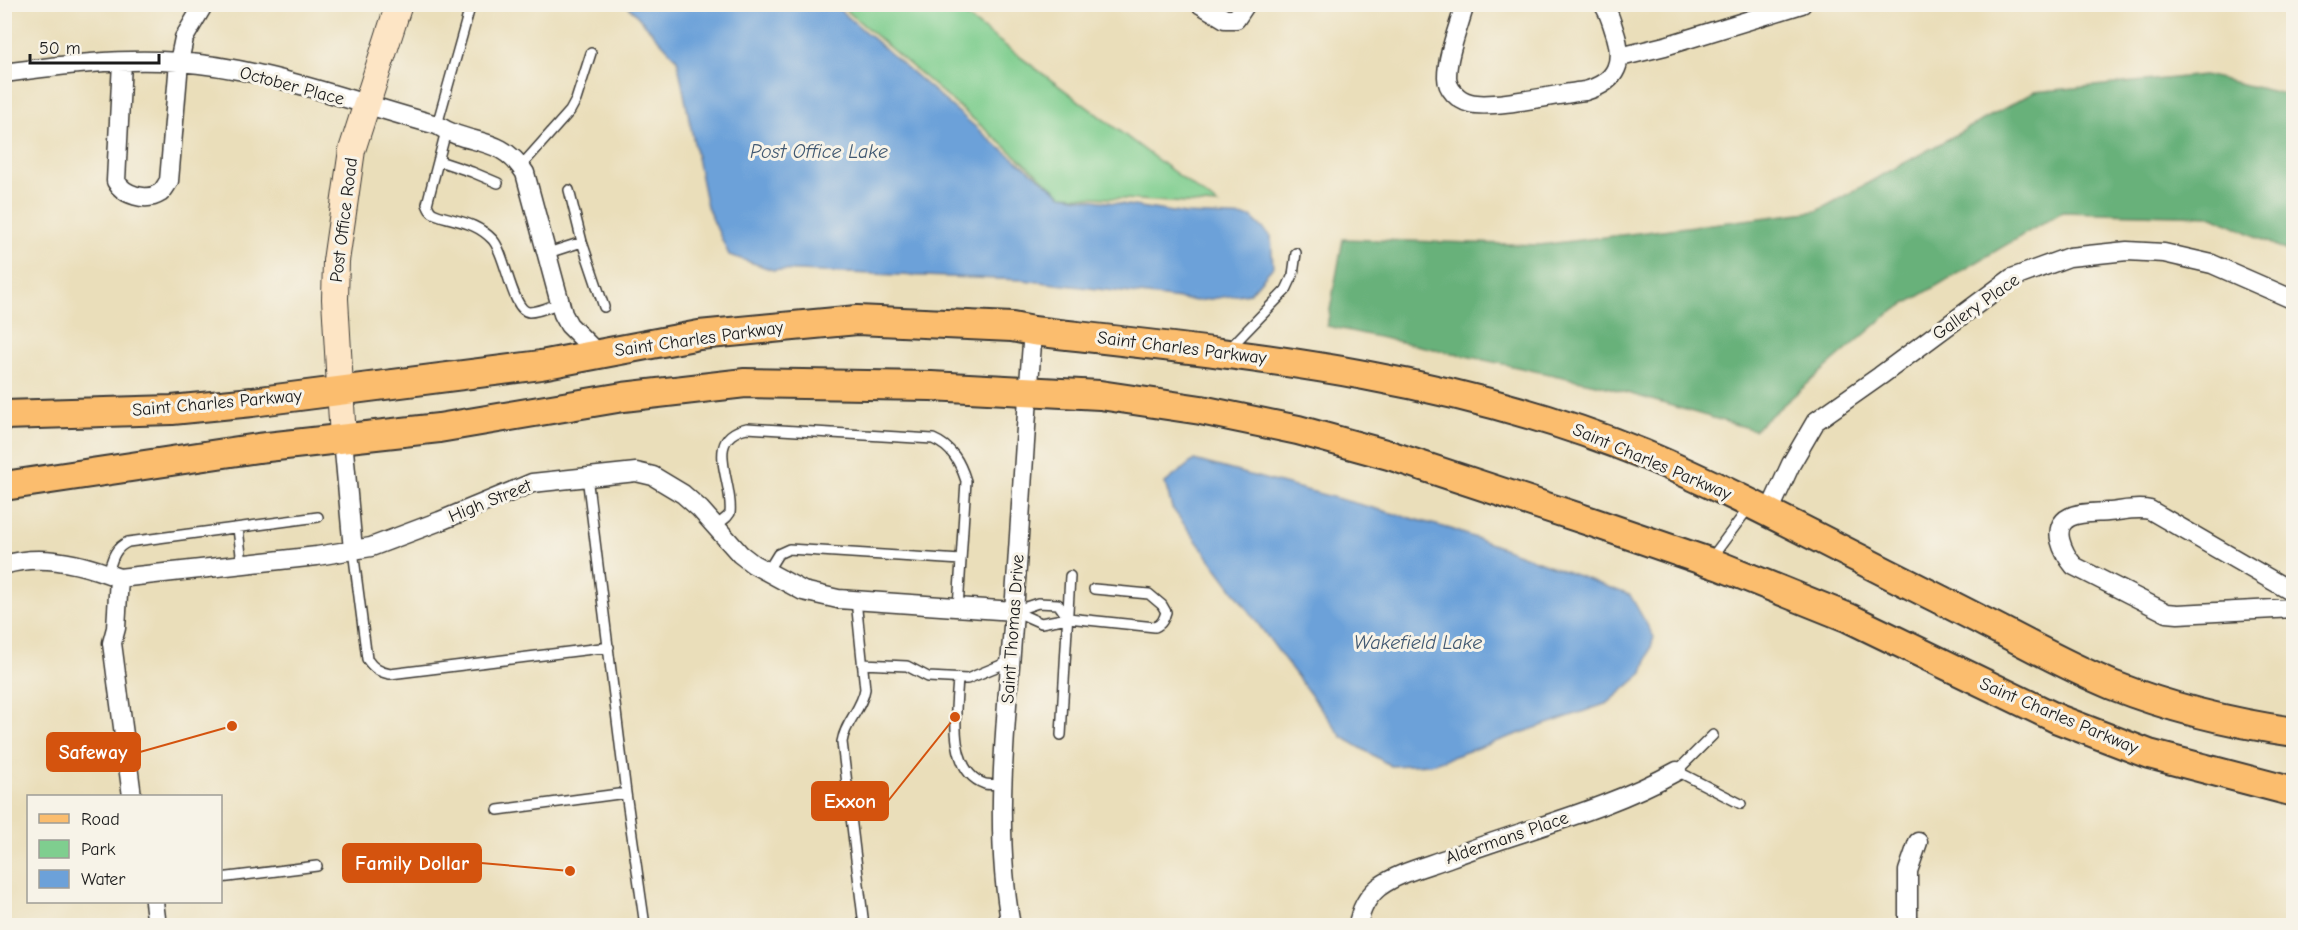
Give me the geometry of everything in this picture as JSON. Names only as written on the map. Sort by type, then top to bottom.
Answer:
[{"type":"main road","name":"Saint Charles Parkway","points":[[4,415],[171,410],[541,365],[699,335],[857,320],[1012,327],[1034,332],[1226,352],[1340,369],[1456,394],[1577,430],[1643,455],[1760,508],[2056,660],[2112,685],[2203,714],[2248,725],[2294,732]]},
{"type":"main road","name":"Saint Charles Parkway","points":[[4,486],[258,447],[439,428],[624,397],[745,383],[931,386],[1100,395],[1164,404],[1298,430],[1389,455],[1708,562],[1849,618],[2058,719],[2149,754],[2233,778],[2294,792]]},
{"type":"street","points":[[122,62],[116,181],[120,189],[130,195],[152,196],[162,192],[169,181],[179,62],[184,38],[204,4]]},
{"type":"street","name":"Post Office Road","points":[[353,550],[343,438],[335,299],[336,261],[352,150],[399,4]]},
{"type":"street","points":[[1200,4],[1225,19],[1236,19],[1244,8]]},
{"type":"street","points":[[1465,4],[1447,78],[1452,91],[1464,101],[1487,105],[1599,87],[1615,72],[1620,57],[1617,37],[1608,10],[1603,4]]},
{"type":"street","points":[[1620,57],[1665,46],[1802,4]]},
{"type":"street","name":"October Place","points":[[4,73],[101,62],[179,62],[223,68],[273,79],[442,128],[503,149],[521,166]]},
{"type":"street","points":[[521,166],[548,253],[563,314],[569,325],[597,353]]},
{"type":"street","name":"Gallery Place","points":[[1760,508],[1791,464],[1816,421],[2012,278],[2069,257],[2127,251],[2164,253],[2212,264],[2294,300]]},
{"type":"street","name":"Saint Thomas Drive","points":[[1007,925],[1002,854],[1004,784],[1034,332]]},
{"type":"street","name":"High Street","points":[[4,566],[31,560],[48,560],[113,576],[317,556],[371,547],[532,483],[636,472],[653,476],[683,494],[700,508],[740,554],[766,572],[803,591],[820,596],[856,600],[1014,611]]},
{"type":"street","points":[[2294,593],[2150,510],[2075,515],[2066,520],[2060,529],[2060,542],[2074,566],[2167,612],[2178,614],[2294,608]]},
{"type":"street","points":[[113,576],[116,628],[112,643],[132,795]]},
{"type":"street","name":"Aldermans Place","points":[[1358,926],[1362,909],[1371,895],[1396,877],[1596,807],[1677,771]]},
{"type":"street","points":[[1908,926],[1908,871],[1918,842]]},
{"type":"street","points":[[154,903],[157,926]]},
{"type":"lane","points":[[471,4],[442,128],[439,161],[428,204],[429,210],[433,214],[464,222],[493,240],[503,257],[512,290],[524,310],[531,312],[560,303]]},
{"type":"lane","points":[[521,166],[570,111],[576,100],[591,53]]},
{"type":"lane","points":[[439,161],[498,183]]},
{"type":"lane","points":[[568,190],[582,242],[604,307]]},
{"type":"lane","points":[[548,253],[582,242]]},
{"type":"lane","points":[[1226,352],[1287,290],[1293,275],[1296,253]]},
{"type":"lane","points":[[716,526],[730,513],[722,448],[729,435],[736,430],[747,428],[933,439],[944,443],[952,453],[961,465],[966,481],[958,608]]},
{"type":"lane","points":[[587,476],[626,793],[645,926]]},
{"type":"lane","points":[[1708,562],[1760,508]]},
{"type":"lane","points":[[113,576],[116,551],[120,545],[128,542],[318,517]]},
{"type":"lane","points":[[238,528],[242,564]]},
{"type":"lane","points":[[766,572],[778,554],[789,549],[961,560]]},
{"type":"lane","points":[[353,550],[367,659],[380,672],[390,674],[609,646]]},
{"type":"lane","points":[[1061,735],[1070,576]]},
{"type":"lane","points":[[1014,611],[1041,623],[1068,618],[1155,627],[1164,619],[1166,612],[1162,604],[1149,594],[1094,589]]},
{"type":"lane","points":[[856,600],[865,689],[863,698],[844,731],[842,742],[864,926]]},
{"type":"lane","points":[[1014,611],[1038,603],[1058,604],[1068,618]]},
{"type":"lane","points":[[862,664],[907,666],[928,677],[967,679],[1011,661]]},
{"type":"lane","points":[[958,679],[954,738],[963,760],[970,775],[984,783],[1004,784]]},
{"type":"lane","points":[[1713,735],[1677,771],[1741,804]]},
{"type":"lane","points":[[498,810],[626,793]]},
{"type":"lane","points":[[222,879],[317,866]]},
{"type":"green space","points":[[840,5],[951,5],[1218,205],[1062,195]]},
{"type":"green space","points":[[2204,75],[2293,96],[2293,254],[2213,216],[2062,212],[1887,315],[1754,430],[1600,385],[1327,326],[1343,239],[1540,245],[1817,211],[2034,92]]},
{"type":"water","name":"Post Office Lake","points":[[627,5],[834,5],[994,143],[1062,195],[1186,214],[1251,217],[1271,236],[1273,267],[1250,293],[1197,301],[1023,280],[773,270],[729,255],[707,207],[677,59]]},
{"type":"water","name":"Wakefield Lake","points":[[1194,460],[1451,529],[1630,595],[1654,637],[1643,673],[1608,703],[1431,764],[1391,766],[1342,737],[1172,508],[1165,483]]},
{"type":"place","name":"Exxon","points":[[955,717]]},
{"type":"place","name":"Safeway","points":[[232,726]]},
{"type":"place","name":"Family Dollar","points":[[570,871]]}]
